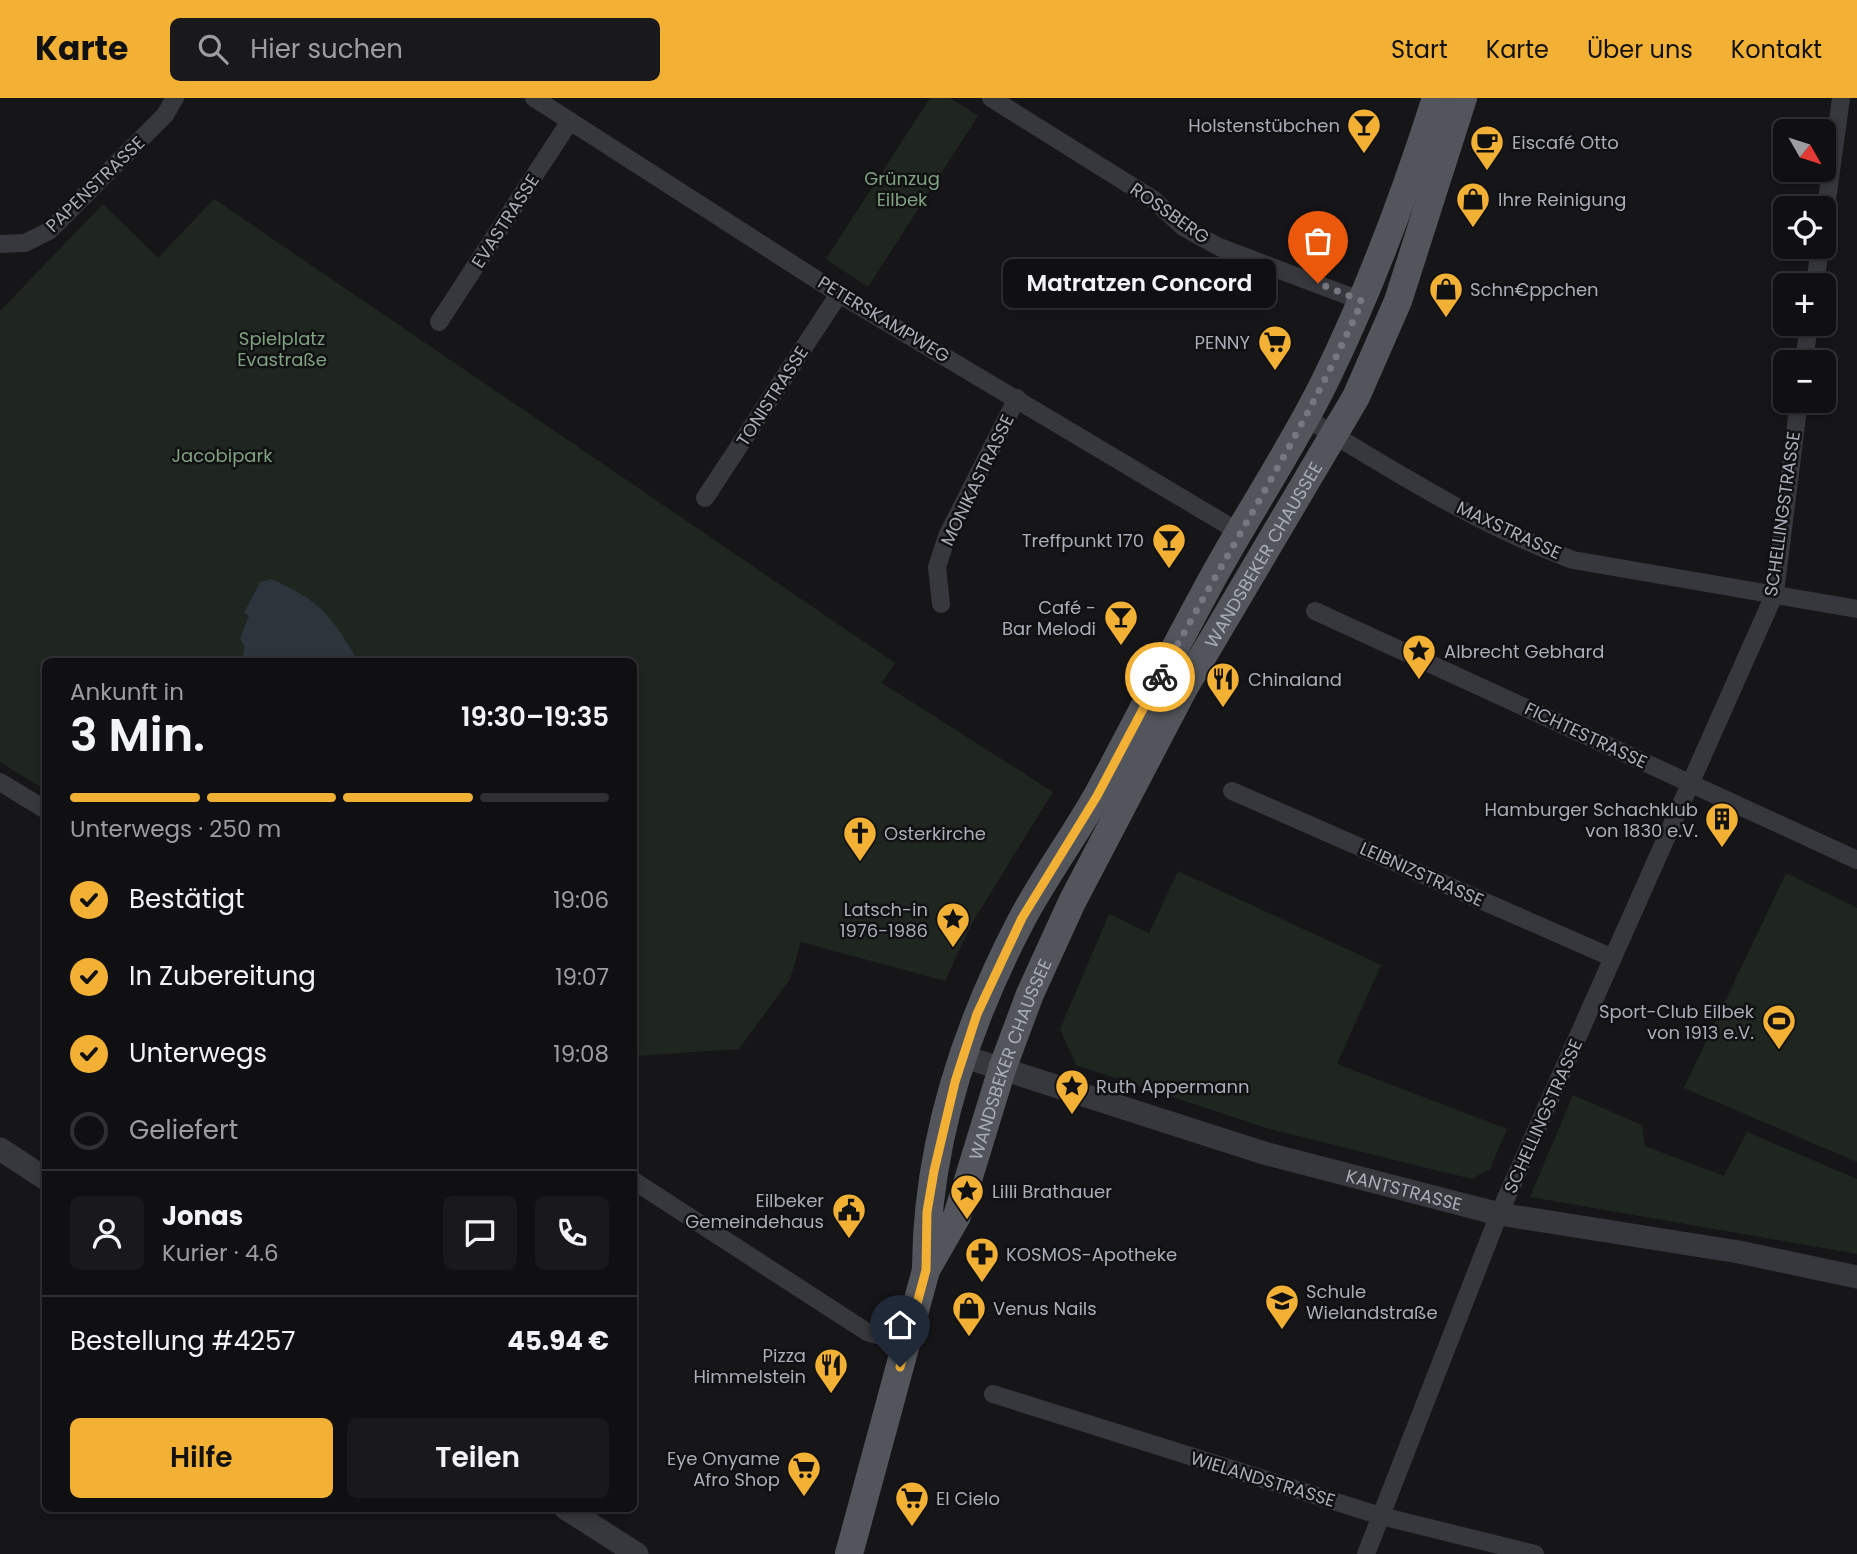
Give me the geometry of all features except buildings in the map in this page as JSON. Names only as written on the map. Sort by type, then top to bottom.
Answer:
[{"type":"main road","name":"WANDSBEKER CHAUSSEE","points":[[849,1554],[926,1270],[928,1207],[962,1056],[987,990],[1022,918],[1097,796],[1239,532],[1306,418],[1362,301],[1396,219],[1436,98]]},
{"type":"main road","name":"WANDSBEKER CHAUSSEE","points":[[926,1270],[957,1216],[1002,1069],[1058,931],[1184,688],[1335,435],[1378,352],[1398,301],[1463,98]]},
{"type":"street","name":"PAPENSTRASSE","points":[[0,243],[25,243],[49,231],[165,115],[175,98]]},
{"type":"street","name":"PETERSKAMPWEG","points":[[534,98],[839,294],[1239,532]]},
{"type":"street","name":"ROSSBERG","points":[[991,98],[1154,201],[1183,227],[1219,247],[1362,301]]},
{"type":"street","points":[[1828,196],[1841,98]]},
{"type":"street","name":"EVASTRASSE","points":[[439,322],[570,121]]},
{"type":"street","name":"TONISTRASSE","points":[[705,498],[839,294]]},
{"type":"street","name":"MONIKASTRASSE","points":[[941,604],[937,567],[947,536],[1017,398]]},
{"type":"street","name":"SCHELLINGSTRASSE","points":[[1366,1554],[1499,1214],[1774,593],[1797,413]]},
{"type":"street","name":"MAXSTRASSE","points":[[1306,418],[1420,487],[1528,543],[1562,556],[1857,609]]},
{"type":"street","name":"FICHTESTRASSE","points":[[1315,611],[1857,860]]},
{"type":"street","points":[[0,782],[42,808]]},
{"type":"street","name":"LEIBNIZSTRASSE","points":[[1232,791],[1613,958]]},
{"type":"street","name":"KANTSTRASSE","points":[[962,1056],[1264,1153],[1499,1214],[1740,1252],[1857,1277]]},
{"type":"street","points":[[0,1149],[42,1176]]},
{"type":"street","points":[[637,1183],[867,1332],[907,1343]]},
{"type":"street","name":"WIELANDSTRASSE","points":[[993,1394],[1381,1516],[1535,1554]]},
{"type":"street","points":[[571,1512],[637,1554]]},
{"type":"green space","name":"Grünzug Eilbek","points":[[930,98],[950,98],[978,116],[868,287],[826,259]]},
{"type":"green space","name":"Jacobipark","points":[[214,199],[895,663],[882,683],[1053,792],[972,923],[945,981],[801,942],[790,979],[739,1049],[637,1056],[637,658],[42,658],[42,788],[0,762],[0,311],[103,204],[158,258]]},
{"type":"green space","points":[[1178,871],[1381,965],[1337,1064],[1507,1129],[1490,1169],[1472,1179],[1269,1129],[1076,1065],[1060,1029],[1109,914],[1149,933]]},
{"type":"green space","name":"Sport-Club Eilbek von 1913 e.V.","points":[[1786,873],[1857,908],[1857,1162],[1684,1088]]},
{"type":"green space","points":[[1573,1095],[1642,1125],[1645,1146],[1724,1176],[1747,1132],[1857,1179],[1857,1254],[1530,1197]]},
{"type":"shaded area","points":[[271,579],[313,602],[332,621],[356,658],[242,658],[245,647],[240,639],[249,616],[244,613],[260,582]]},
{"type":"way so far","points":[[1160,677],[1203,594],[1306,418],[1362,301],[1318,283]]},
{"type":"place","name":"Holstenstübchen","points":[[1364,155]]},
{"type":"place","name":"Eiscafé Otto","points":[[1487,172]]},
{"type":"place","name":"Ihre Reinigung","points":[[1473,229]]},
{"type":"place","name":"Matratzen Concord","points":[[1318,283]]},
{"type":"place","name":"Schn€ppchen","points":[[1446,319]]},
{"type":"place","name":"PENNY","points":[[1275,372]]},
{"type":"place","name":"Treffpunkt 170","points":[[1169,570]]},
{"type":"place","name":"Café - Bar Melodi","points":[[1121,647]]},
{"type":"place","name":"Albrecht Gebhard","points":[[1419,681]]},
{"type":"place","name":"Chinaland","points":[[1223,709]]},
{"type":"place","name":"Hamburger Schachklub von 1830 e.V.","points":[[1722,849]]},
{"type":"place","name":"Osterkirche","points":[[860,863]]},
{"type":"place","name":"Latsch-in 1976-1986","points":[[953,949]]},
{"type":"place","name":"Sport-Club Eilbek von 1913 e.V.","points":[[1779,1051]]},
{"type":"place","name":"Ruth Appermann","points":[[1072,1116]]},
{"type":"place","name":"Lilli Brathauer","points":[[967,1221]]},
{"type":"place","name":"Eilbeker Gemeindehaus","points":[[849,1240]]},
{"type":"place","name":"KOSMOS-Apotheke","points":[[982,1284]]},
{"type":"place","name":"Schule Wielandstraße","points":[[1282,1331]]},
{"type":"place","name":"Venus Nails","points":[[969,1338]]},
{"type":"place","name":"Pizza Himmelstein","points":[[831,1395]]},
{"type":"place","name":"Eye Onyame Afro Shop","points":[[804,1498]]},
{"type":"place","name":"El Cielo","points":[[912,1528]]},
{"type":"route","points":[[900,1367],[926,1270],[927,1212],[934,1171],[962,1056],[977,1014],[1022,918],[1097,796],[1160,677]]},
{"type":"park label","name":"Spielplatz Evastraße","points":[[282,348]]}]
